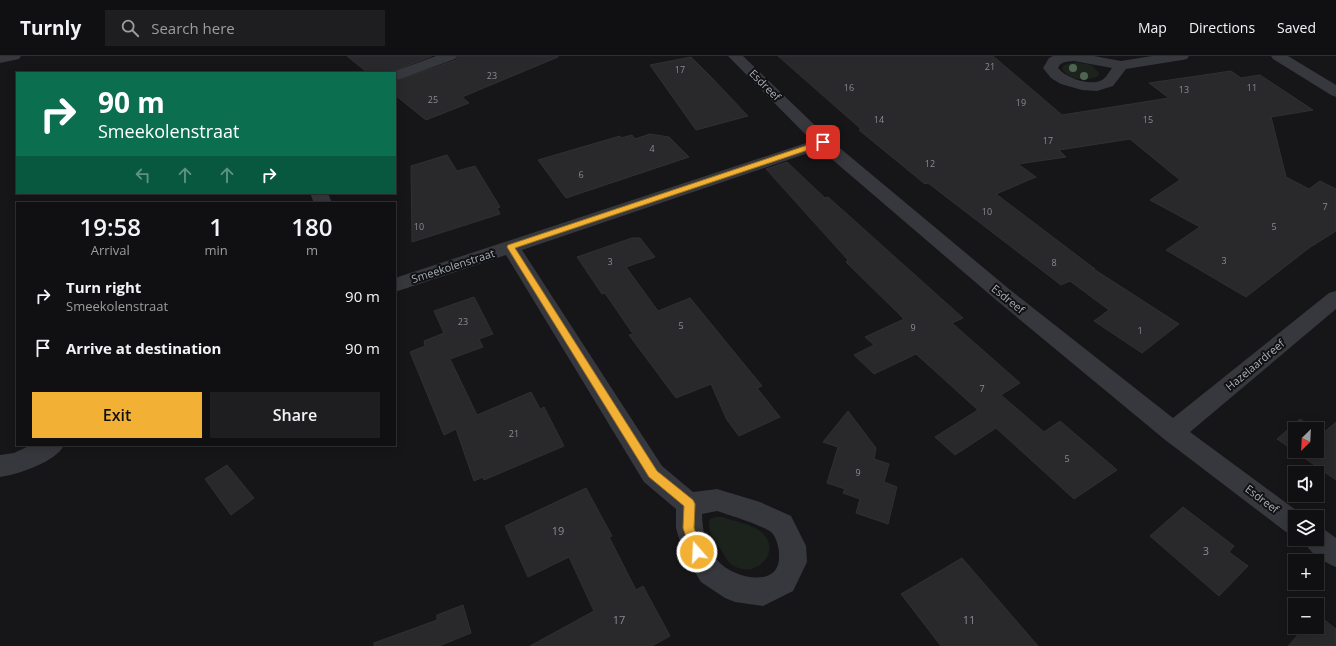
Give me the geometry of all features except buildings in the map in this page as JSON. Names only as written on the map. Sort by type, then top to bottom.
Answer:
[{"type":"street","points":[[0,59],[14,56]]},
{"type":"street","points":[[396,76],[450,56]]},
{"type":"street","name":"Esdreef","points":[[736,56],[823,142],[1002,294],[1173,432],[1288,519]]},
{"type":"street","points":[[1122,65],[1182,56]]},
{"type":"street","points":[[1278,56],[1336,92]]},
{"type":"street","name":"Smeekolenstraat","points":[[396,285],[823,142]]},
{"type":"street","points":[[511,247],[653,474],[689,504],[717,500],[751,510],[782,525],[792,546],[793,562],[783,582],[763,592],[735,588],[711,573],[697,552],[689,528],[689,504]]},
{"type":"street","name":"Hazelaardreef","points":[[1173,432],[1336,298]]},
{"type":"street","points":[[0,466],[5,466],[36,454],[50,446]]},
{"type":"street","points":[[1324,545],[1336,554]]},
{"type":"shaded area","points":[[1075,62],[1091,65],[1099,73],[1098,76],[1089,79],[1078,79],[1069,76],[1062,69],[1064,65]]},
{"type":"shaded area","points":[[722,517],[752,526],[760,531],[767,539],[769,547],[768,555],[764,561],[749,569],[740,569],[731,564],[713,537],[709,527],[710,519]]},
{"type":"route","points":[[697,552],[689,528],[689,504],[653,474],[511,247],[823,142]]}]
